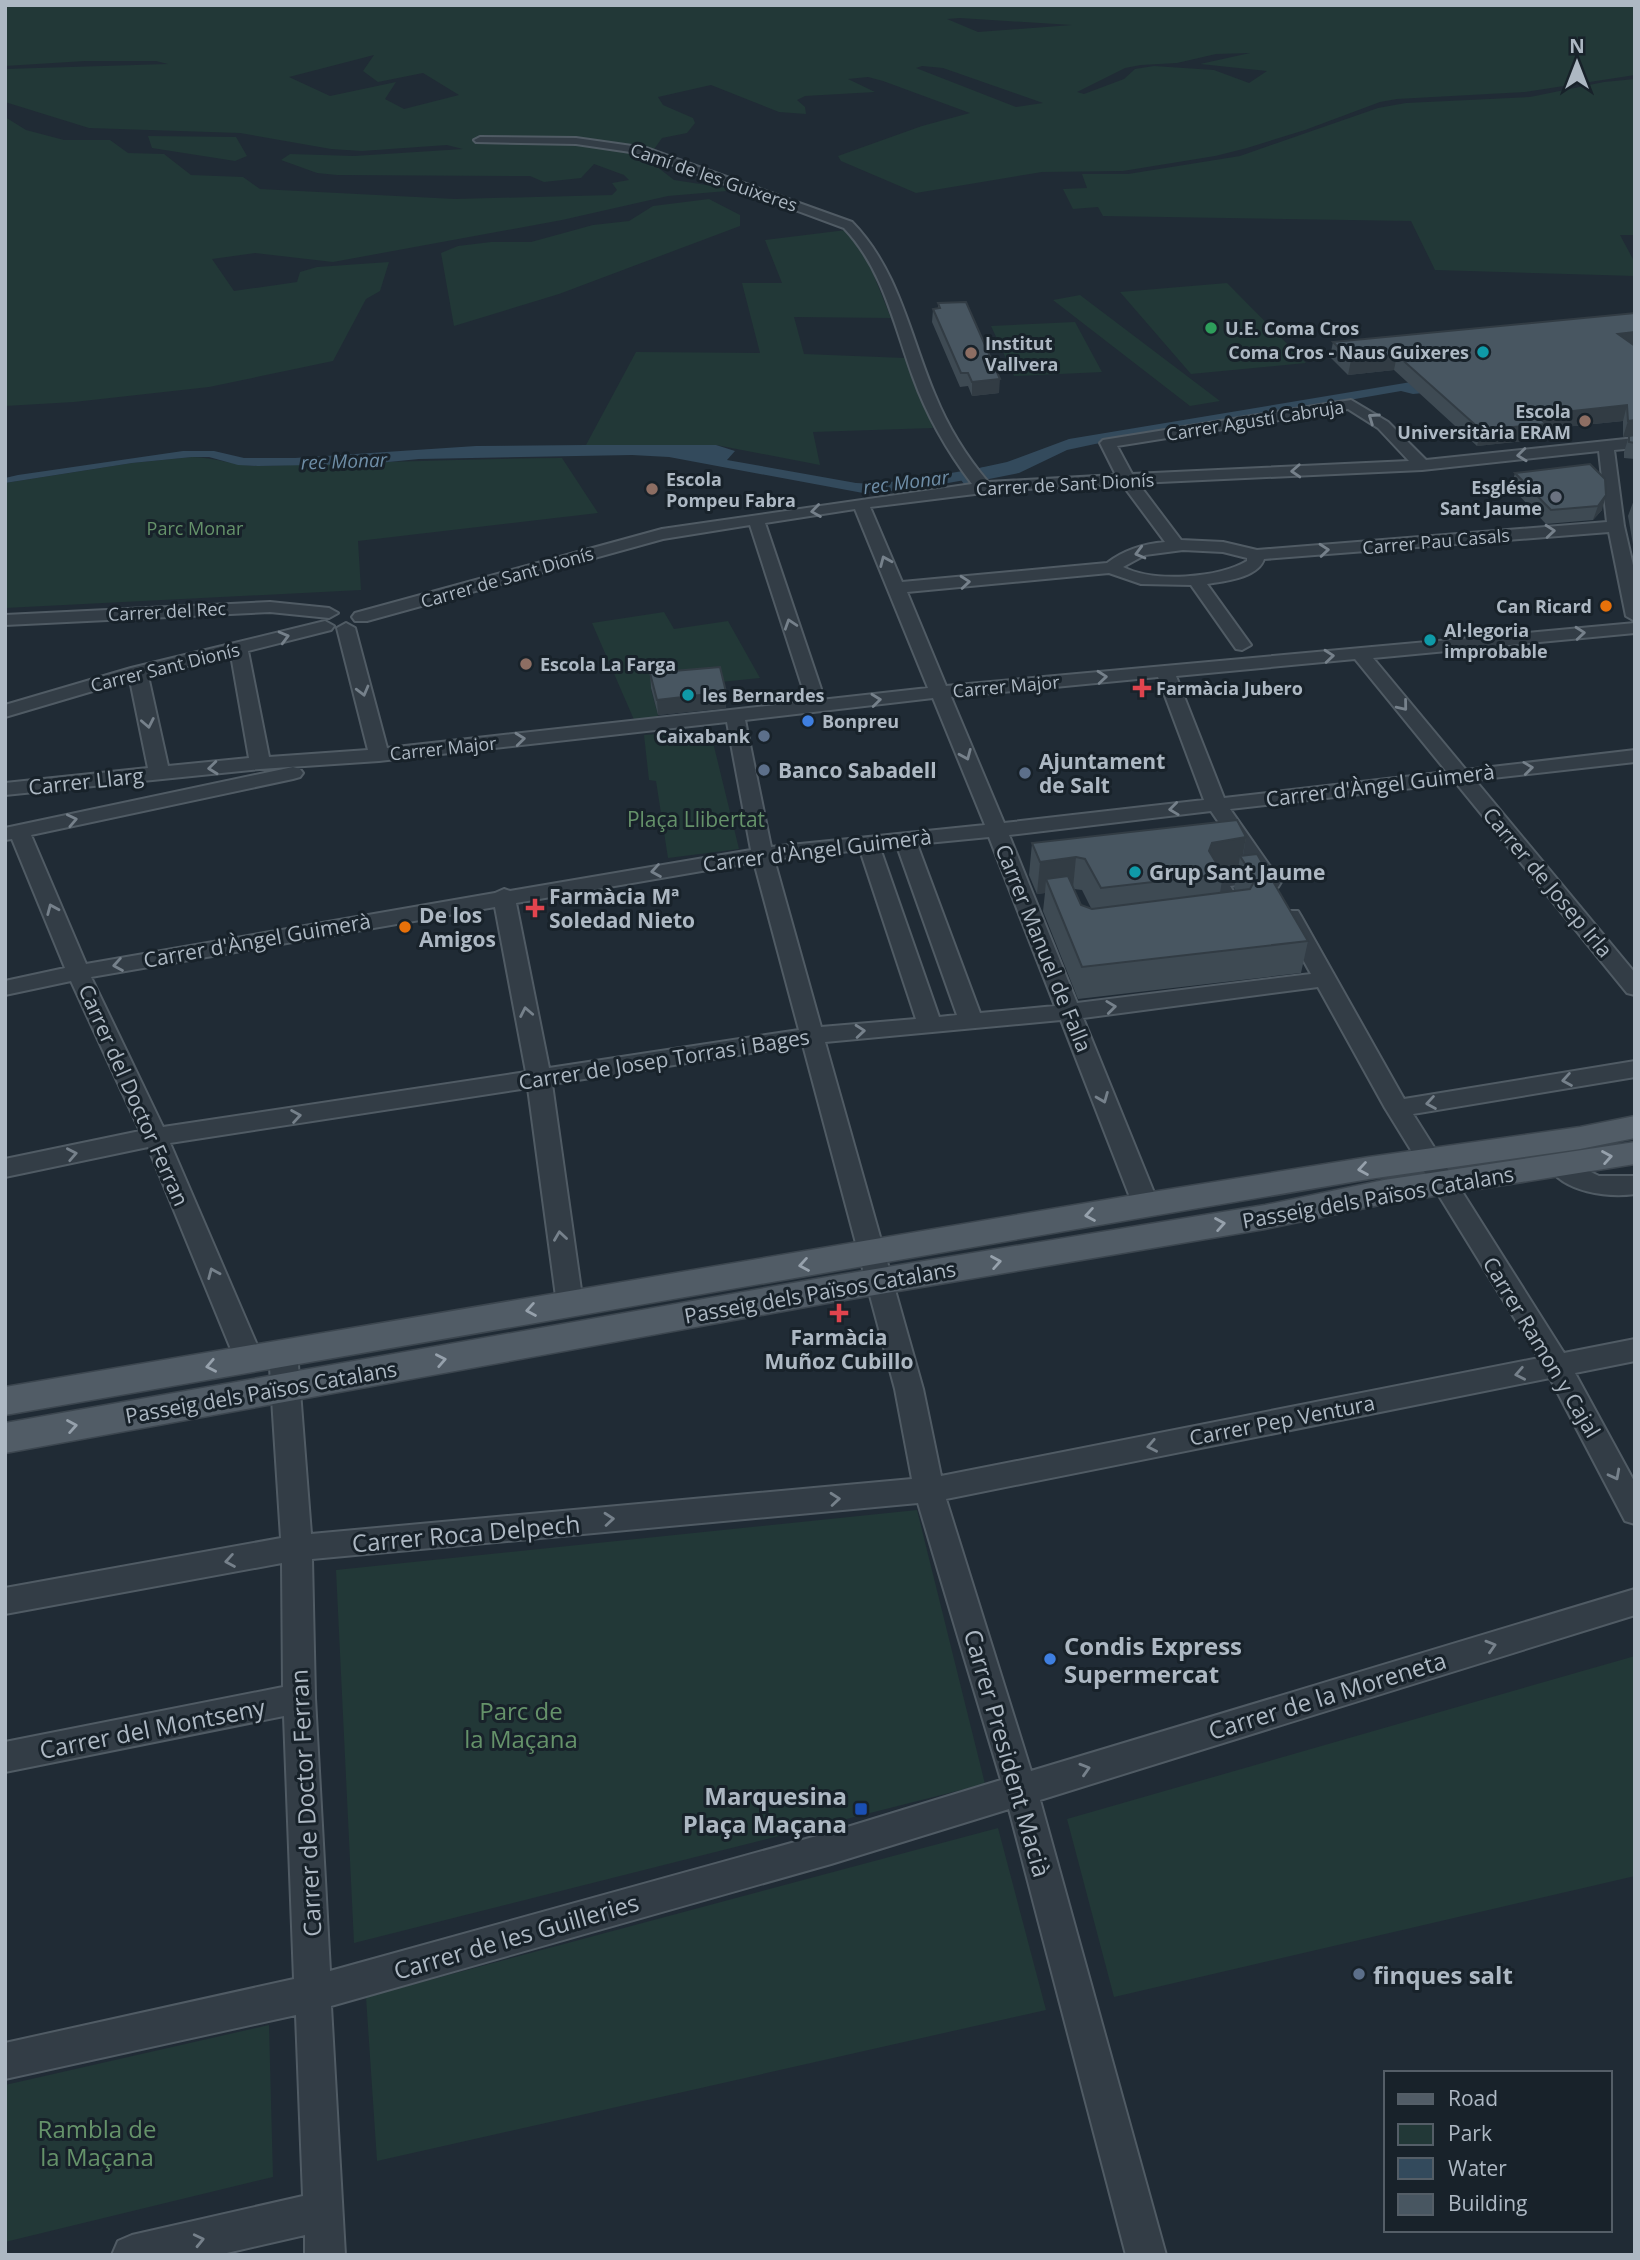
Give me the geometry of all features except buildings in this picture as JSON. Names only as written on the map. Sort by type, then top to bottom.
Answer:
[{"type":"main road","points":[[5,1401],[570,1304],[876,1267],[1146,1205],[1437,1172],[1635,1127]]},
{"type":"main road","name":"Passeig dels Països Catalans","points":[[5,1438],[285,1389],[876,1267],[1265,1217],[1384,1192],[1437,1172],[1560,1166],[1635,1153]]},
{"type":"street","name":"Camí de les Guixeres","points":[[480,140],[576,141],[633,148],[660,155],[848,225],[860,234],[879,266],[928,397],[954,450],[981,485]]},
{"type":"street","name":"Carrer Agustí Cabruja","points":[[1127,480],[1108,443],[1351,404],[1383,425],[1422,465]]},
{"type":"street","points":[[1546,441],[1607,434],[1619,445],[1616,526],[1631,578],[1635,615]]},
{"type":"street","name":"Carrer de Sant Dionís","points":[[353,623],[662,534],[981,485],[1422,465],[1619,445]]},
{"type":"street","points":[[1127,480],[1177,547]]},
{"type":"street","name":"Carrer Manuel de Falla","points":[[862,504],[1027,904],[1146,1205]]},
{"type":"street","points":[[756,520],[812,689]]},
{"type":"street","name":"Carrer Pau Casals","points":[[1255,555],[1616,526]]},
{"type":"street","points":[[897,588],[1112,568],[1139,580],[1195,579],[1246,570],[1255,563],[1255,555],[1224,546],[1177,547],[1137,553],[1117,562],[1112,568]]},
{"type":"street","points":[[1195,579],[1242,645]]},
{"type":"street","name":"Carrer del Rec","points":[[5,620],[270,607],[327,620],[353,611],[353,623]]},
{"type":"street","name":"Carrer Sant Dionís","points":[[5,711],[138,672],[239,649],[327,620]]},
{"type":"street","points":[[353,623],[379,755]]},
{"type":"street","name":"Carrer Major","points":[[162,773],[379,755],[940,692],[1635,628]]},
{"type":"street","points":[[239,649],[260,763]]},
{"type":"street","name":"Carrer de Josep Irla","points":[[1360,653],[1635,988]]},
{"type":"street","name":"Carrer Ramon y Cajal","points":[[1164,671],[1216,804],[1267,875],[1397,1108],[1558,1366],[1635,1512]]},
{"type":"street","points":[[138,672],[162,773]]},
{"type":"street","name":"Carrer President Macià","points":[[735,715],[762,854],[909,1389],[929,1490],[1020,1789],[1146,2255]]},
{"type":"street","name":"Carrer Major","points":[[12,833],[379,755]]},
{"type":"street","name":"Carrer d'Àngel Guimerà","points":[[5,988],[78,972],[504,896],[762,854],[997,830],[1635,756]]},
{"type":"street","name":"Carrer Llarg","points":[[5,789],[162,773]]},
{"type":"street","name":"Carrer del Doctor Ferran","points":[[12,833],[155,1137],[249,1359]]},
{"type":"street","points":[[905,839],[971,1021]]},
{"type":"street","points":[[868,843],[930,1025]]},
{"type":"street","points":[[1209,916],[1236,913],[1217,881],[1267,875]]},
{"type":"street","points":[[504,896],[539,1079],[570,1304]]},
{"type":"street","points":[[1027,904],[1051,901]]},
{"type":"street","name":"Carrer de Josep Torras i Bages","points":[[5,1168],[155,1137],[812,1036],[1069,1012],[1326,979]]},
{"type":"street","points":[[1397,1108],[1635,1069]]},
{"type":"street","points":[[1560,1166],[1595,1184],[1621,1188],[1635,1185]]},
{"type":"street","name":"Carrer Pep Ventura","points":[[929,1490],[1635,1350]]},
{"type":"street","name":"Carrer de Doctor Ferran","points":[[283,1352],[297,1548],[299,1698],[325,2255]]},
{"type":"street","name":"Carrer Roca Delpech","points":[[5,1601],[297,1548],[929,1490]]},
{"type":"street","name":"Carrer de la Moreneta","points":[[1020,1789],[1635,1602]]},
{"type":"street","name":"Carrer del Montseny","points":[[5,1757],[299,1698]]},
{"type":"street","name":"Carrer de les Guilleries","points":[[5,2061],[313,1993],[817,1852],[1020,1789]]},
{"type":"street","points":[[132,2255],[323,2211]]},
{"type":"green space","points":[[5,5],[1635,5],[1635,75],[1525,92],[1397,99],[1380,102],[1305,130],[1215,156],[1123,171],[1042,172],[916,193],[841,161],[838,156],[922,126],[970,113],[868,77],[848,79],[875,92],[805,96],[797,100],[805,107],[806,114],[779,112],[711,85],[658,97],[663,105],[693,118],[695,123],[687,133],[662,138],[647,159],[674,180],[739,190],[668,196],[562,220],[333,262],[255,253],[212,259],[234,291],[297,282],[300,272],[317,267],[389,262],[380,291],[366,299],[333,361],[209,387],[74,402],[5,406],[5,117],[26,130],[64,140],[110,140],[128,153],[164,154],[191,175],[243,177],[260,189],[455,199],[612,195],[617,190],[612,183],[629,180],[624,175],[594,164],[581,178],[544,182],[530,176],[317,173],[281,160],[290,154],[354,156],[463,149],[447,145],[362,151],[331,149],[240,133],[89,128],[5,102],[5,69],[168,64],[156,61],[85,61],[5,66]],"holes":[[[960,18],[1072,25],[978,32],[947,19]],[[1250,53],[1200,64],[1267,71],[1249,83],[1214,70],[1154,66],[1135,69],[1124,79],[1084,94],[1077,92],[1125,68],[1177,63],[1216,54]],[[374,55],[363,71],[378,82],[423,73],[459,95],[404,109],[385,99],[396,82],[330,96],[289,77]],[[916,68],[943,68],[1043,103],[1016,107]]]},
{"type":"green space","points":[[1635,79],[1635,235],[1620,235],[1635,263],[1635,276],[1435,270],[1411,221],[1103,216],[1098,207],[1073,209],[1063,189],[1087,188],[1082,174],[1128,174],[1240,156],[1378,108],[1406,103],[1530,97],[1604,82]]},
{"type":"green space","points":[[148,136],[236,137],[247,156],[235,161],[152,148]]},
{"type":"green space","points":[[709,199],[740,215],[740,226],[559,294],[454,326],[441,253],[458,246],[491,242],[531,242],[593,225],[629,221],[653,206]]},
{"type":"green space","points":[[846,230],[866,256],[891,318],[794,317],[804,354],[905,358],[933,428],[813,432],[820,465],[716,445],[586,445],[636,352],[760,353],[742,283],[782,283],[765,240]]},
{"type":"green space","name":"U.E. Coma Cros","points":[[1227,283],[1306,363],[1191,374],[1120,292]]},
{"type":"green space","points":[[1080,295],[1220,401],[1190,406],[1053,300]]},
{"type":"green space","points":[[1075,322],[1102,372],[1014,376],[991,326]]},
{"type":"green space","name":"Parc Monar","points":[[192,457],[260,466],[562,458],[598,513],[358,541],[361,590],[5,608],[5,483],[132,463]]},
{"type":"green space","points":[[664,612],[674,629],[728,621],[760,678],[651,689],[659,719],[635,722],[592,623]]},
{"type":"green space","name":"Plaça Llibertat","points":[[710,730],[739,849],[668,858],[656,781],[649,780],[644,735]]},
{"type":"green space","name":"Parc de la Maçana","points":[[917,1510],[985,1784],[354,1943],[336,1570]]},
{"type":"green space","points":[[1635,1656],[1635,1876],[1114,1997],[1067,1819]]},
{"type":"green space","points":[[998,1828],[1046,2010],[377,2161],[366,1997]]},
{"type":"green space","name":"Rambla de la Maçana","points":[[269,2025],[273,2177],[5,2242],[5,2085]]},
{"type":"water","points":[[1429,379],[1544,381],[1413,394],[1401,391],[1095,444],[1067,450],[1019,473],[964,484],[956,473],[1007,462],[1069,439]]},
{"type":"water","points":[[716,445],[735,451],[727,460],[856,483],[876,484],[932,476],[940,487],[863,493],[669,457],[632,455],[419,459],[368,464],[258,466],[238,465],[209,457],[192,457],[132,463],[5,483],[5,478],[18,475],[183,451],[214,451],[244,458],[295,458],[476,446]]},
{"type":"waterway","name":"rec Monar","points":[[904,486],[992,471]]},
{"type":"place","name":"U.E. Coma Cros","points":[[1211,328]]},
{"type":"place","name":"Coma Cros - Naus Guixeres","points":[[1483,352]]},
{"type":"place","name":"Institut Vallvera","points":[[971,353]]},
{"type":"place","name":"Escola Universitària ERAM","points":[[1585,421]]},
{"type":"place","name":"Escola Pompeu Fabra","points":[[652,489]]},
{"type":"place","name":"Església Sant Jaume","points":[[1556,497]]},
{"type":"place","name":"Can Ricard","points":[[1606,606]]},
{"type":"place","name":"Al·legoria improbable","points":[[1430,640]]},
{"type":"place","name":"Escola La Farga","points":[[526,664]]},
{"type":"place","name":"Farmàcia Jubero","points":[[1142,688]]},
{"type":"place","name":"les Bernardes","points":[[688,695]]},
{"type":"place","name":"Bonpreu","points":[[808,721]]},
{"type":"place","name":"Caixabank","points":[[764,736]]},
{"type":"place","name":"Banco Sabadell","points":[[764,770]]},
{"type":"place","name":"Ajuntament de Salt","points":[[1025,773]]},
{"type":"place","name":"Grup Sant Jaume","points":[[1135,872]]},
{"type":"place","name":"Farmàcia Mª Soledad Nieto","points":[[535,908]]},
{"type":"place","name":"De los Amigos","points":[[405,927]]},
{"type":"place","name":"Farmàcia Muñoz Cubillo","points":[[839,1313]]},
{"type":"place","name":"Condis Express Supermercat","points":[[1050,1659]]},
{"type":"place","name":"Marquesina Plaça Maçana","points":[[861,1809]]},
{"type":"place","name":"finques salt","points":[[1359,1974]]}]
